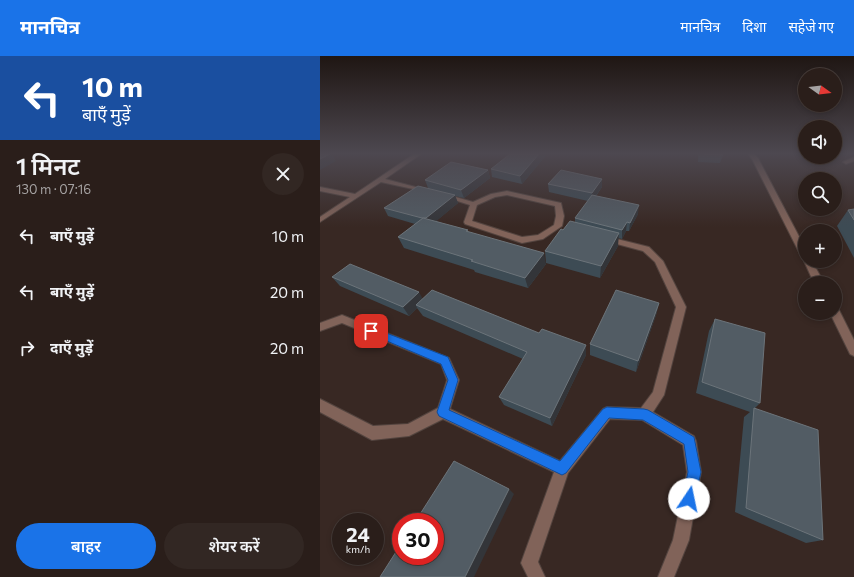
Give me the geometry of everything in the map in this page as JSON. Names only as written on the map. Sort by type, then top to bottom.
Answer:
[{"type":"street","points":[[765,178],[798,242]]},
{"type":"street","points":[[320,220],[381,180],[474,204],[492,195],[507,193],[558,206],[561,227],[540,237],[522,240],[468,222],[474,204]]},
{"type":"street","points":[[320,189],[357,196]]},
{"type":"street","points":[[595,235],[646,248],[660,261],[681,307],[658,395],[644,414]]},
{"type":"street","points":[[320,327],[342,319],[445,361],[453,380],[443,412],[409,430],[372,433],[320,405]]},
{"type":"street","points":[[838,320],[854,351]]},
{"type":"street","points":[[443,412],[562,468]]},
{"type":"street","points":[[537,577],[529,563],[562,468],[607,413],[644,414],[689,441],[694,472],[680,540],[666,577]]},
{"type":"building","points":[[427,178],[477,178],[461,190],[425,180]]},
{"type":"building","points":[[553,178],[602,179],[592,193],[548,184]]},
{"type":"building","points":[[418,186],[455,195],[426,218],[384,208]]},
{"type":"building","points":[[592,195],[639,205],[630,223],[627,222],[622,230],[575,218]]},
{"type":"building","points":[[854,209],[854,220],[848,210]]},
{"type":"building","points":[[423,218],[544,253],[525,278],[398,237]]},
{"type":"building","points":[[570,221],[619,233],[601,266],[545,251],[561,229],[563,230]]},
{"type":"building","points":[[350,264],[419,292],[403,307],[332,277]]},
{"type":"building","points":[[432,290],[539,333],[542,329],[586,345],[550,418],[499,397],[527,352],[416,305]]},
{"type":"building","points":[[616,290],[659,303],[638,361],[590,344]]},
{"type":"building","points":[[715,319],[765,333],[760,403],[702,382]]},
{"type":"building","points":[[754,408],[818,430],[823,540],[746,508]]},
{"type":"building","points":[[454,461],[509,489],[465,577],[380,577],[392,558],[392,565],[444,565],[444,513],[421,513]]},
{"type":"route","points":[[371,331],[445,361],[453,380],[443,412],[562,468],[607,413],[644,414],[689,441],[694,472],[689,499]]}]
